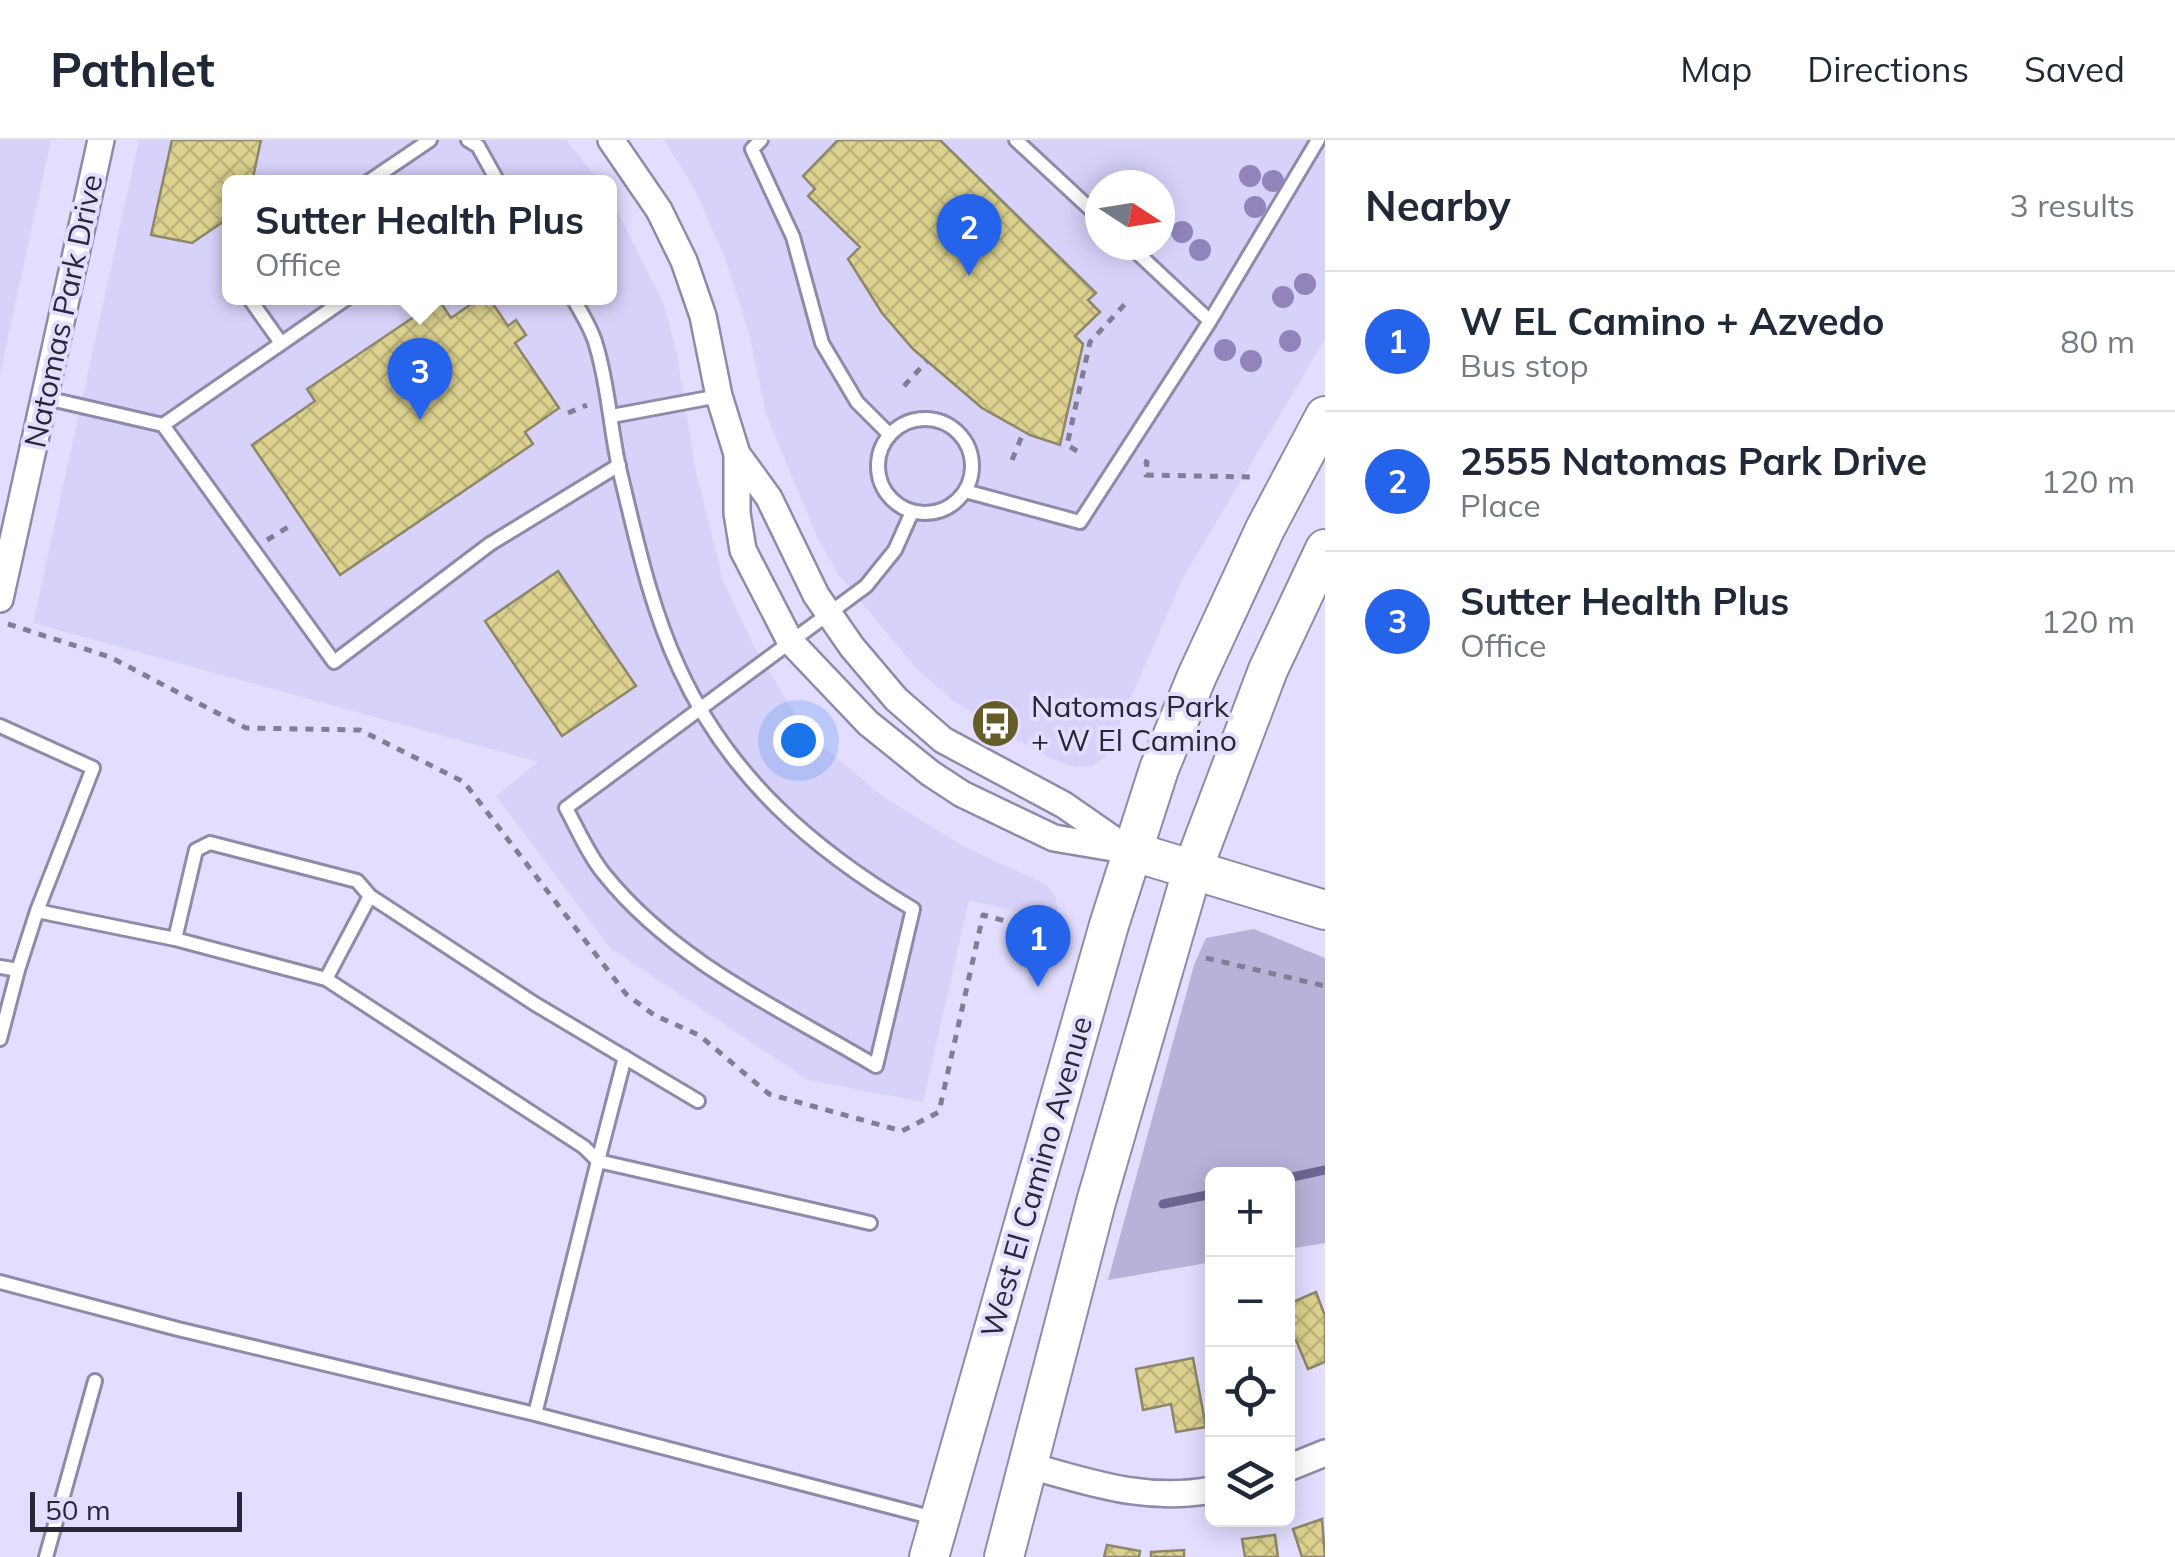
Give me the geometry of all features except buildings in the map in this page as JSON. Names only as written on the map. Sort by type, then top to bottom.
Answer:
[{"type":"main road","name":"West El Camino Avenue","points":[[930,1557],[1131,851],[1158,769],[1283,493],[1325,416]]},
{"type":"main road","points":[[1004,1557],[1096,1202],[1192,871],[1268,670],[1325,549]]},
{"type":"main road","points":[[1131,851],[1325,910]]},
{"type":"street","name":"Natomas Park Drive","points":[[0,599],[101,140]]},
{"type":"street","points":[[611,140],[659,210],[684,261],[703,316],[719,396],[737,454],[737,513],[743,550],[790,641],[868,722],[962,794],[1054,838],[1131,851]]},
{"type":"street","points":[[737,454],[770,498],[798,563],[828,614],[896,699],[942,740],[1064,805],[1131,851]]},
{"type":"street","points":[[1295,1465],[1325,1453]]},
{"type":"street","points":[[1027,1465],[1141,1494],[1205,1491]]},
{"type":"lane","points":[[378,175],[430,140]]},
{"type":"lane","points":[[761,140],[752,149],[793,236],[822,343],[857,402],[890,434]]},
{"type":"lane","points":[[1016,140],[1085,204]]},
{"type":"lane","points":[[965,491],[1080,522],[1210,320],[1318,140]]},
{"type":"lane","points":[[477,142],[494,175]]},
{"type":"lane","points":[[1145,260],[1210,320]]},
{"type":"lane","points":[[254,305],[281,343]]},
{"type":"lane","points":[[163,426],[337,305]]},
{"type":"lane","points":[[577,305],[596,341],[619,465],[653,598],[678,668],[700,708],[746,777],[802,833],[868,883],[913,910],[876,1066],[663,936],[603,873],[566,808],[700,708],[790,641],[866,586],[896,550],[912,512]]},
{"type":"lane","points":[[612,416],[719,396]]},
{"type":"lane","points":[[46,398],[163,426],[334,662],[490,544],[619,465]]},
{"type":"lane","points":[[917,420],[947,424],[968,446],[971,476],[965,491],[942,510],[912,512],[900,506],[882,485],[879,459],[890,434],[917,420]]},
{"type":"lane","points":[[0,726],[93,768],[37,911],[0,1039]]},
{"type":"lane","points":[[175,939],[196,850],[210,843],[357,881],[370,896],[698,1101]]},
{"type":"lane","points":[[326,979],[370,896]]},
{"type":"lane","points":[[37,911],[175,939],[326,979],[584,1147],[598,1161],[870,1223]]},
{"type":"lane","points":[[0,967],[18,970]]},
{"type":"lane","points":[[536,1414],[625,1057]]},
{"type":"lane","points":[[0,1282],[178,1329],[536,1414],[939,1519]]},
{"type":"lane","points":[[46,1557],[94,1381]]},
{"type":"path","points":[[1077,451],[1067,445],[1090,342],[1125,304]]},
{"type":"path","points":[[904,386],[927,361]]},
{"type":"path","points":[[568,414],[590,404]]},
{"type":"path","points":[[1012,460],[1024,431]]},
{"type":"path","points":[[1141,461],[1147,462],[1146,474],[1250,477]]},
{"type":"path","points":[[265,542],[293,524]]},
{"type":"path","points":[[0,622],[110,657],[246,728],[360,730],[464,782],[626,994],[654,1015],[699,1035],[769,1094],[902,1131],[939,1112],[983,915],[1058,935]]},
{"type":"path","points":[[1206,958],[1325,986]]},
{"type":"shaded area","points":[[0,140],[51,140],[0,374]]},
{"type":"shaded area","points":[[139,140],[566,140],[594,175],[222,175],[222,305],[617,305],[617,211],[663,302],[677,354],[695,468],[723,581],[755,648],[789,705],[820,744],[885,798],[963,846],[1047,885],[1058,909],[1055,921],[969,900],[923,1102],[808,1080],[610,948],[496,796],[538,762],[33,623]]},
{"type":"shaded area","points":[[664,140],[1325,140],[1325,339],[1182,580],[1111,752],[1102,759],[1092,766],[1062,763],[952,700],[916,668],[838,574],[817,537],[766,414],[749,334],[725,258],[694,188]]},
{"type":"shaded area","points":[[1254,929],[1325,958],[1325,1243],[1295,1248],[1295,1167],[1205,1167],[1205,1263],[1108,1280],[1194,965],[1206,938]]},
{"type":"waterway","points":[[1295,1176],[1325,1170]]},
{"type":"waterway","points":[[1163,1204],[1205,1195]]},
{"type":"place","name":"2555 Natomas Park Drive","points":[[969,276]]},
{"type":"place","name":"Sutter Health Plus","points":[[420,420]]},
{"type":"place","name":"Natomas Park + W El Camino","points":[[996,724]]},
{"type":"place","name":"W EL Camino + Azvedo","points":[[1038,987]]}]
